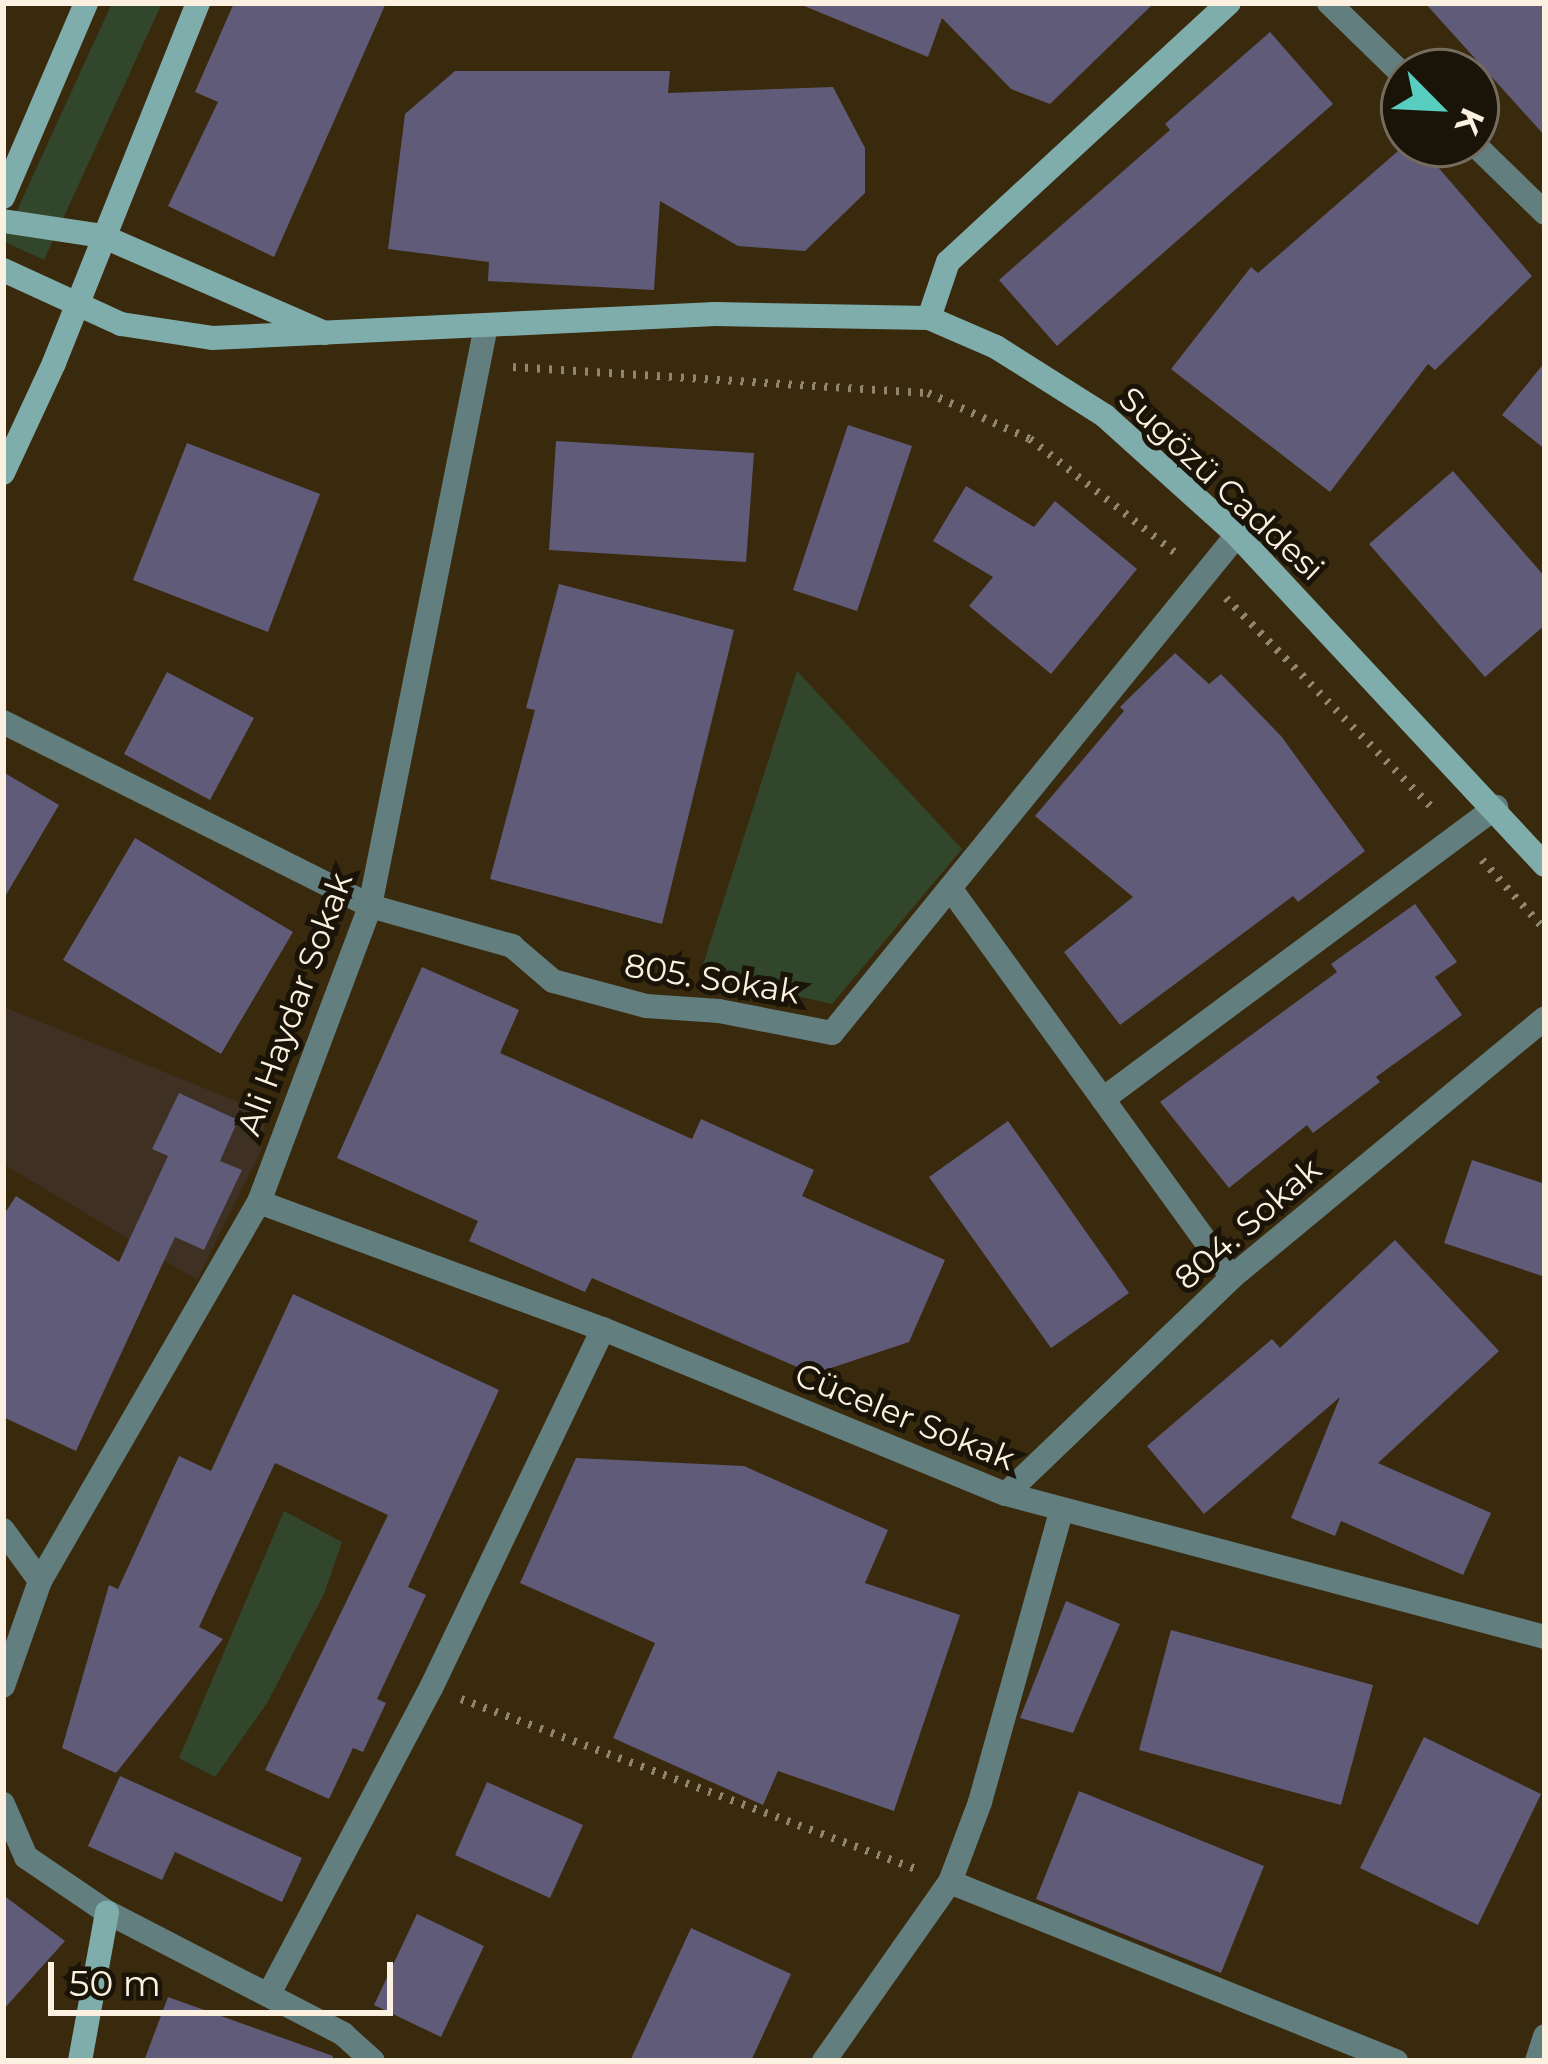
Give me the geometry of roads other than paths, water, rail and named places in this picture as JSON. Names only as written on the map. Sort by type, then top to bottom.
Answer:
[{"type":"street","points":[[3,197],[86,3]]},
{"type":"street","points":[[3,473],[62,343],[198,3]]},
{"type":"street","points":[[929,318],[948,262],[1229,3]]},
{"type":"street","points":[[1329,3],[1380,53]]},
{"type":"street","points":[[1499,168],[1545,213]]},
{"type":"street","points":[[3,221],[102,236],[332,336]]},
{"type":"street","name":"Sugözü Caddesi","points":[[3,270],[76,308],[121,325],[212,338],[332,336],[715,314],[929,318],[996,347],[1105,416],[1238,536],[1496,807],[1545,865]]},
{"type":"street","name":"Ali Haydar Sokak","points":[[3,1686],[40,1581],[259,1202],[370,906],[486,326]]},
{"type":"street","name":"805. Sokak","points":[[3,722],[370,906],[512,946],[553,981],[646,1006],[719,1010],[832,1033],[1238,536]]},
{"type":"street","points":[[1103,1099],[1496,807]]},
{"type":"street","points":[[950,888],[1232,1277]]},
{"type":"street","name":"804. Sokak","points":[[1006,1494],[1232,1277],[1545,1018]]},
{"type":"street","name":"Cüceler Sokak","points":[[259,1202],[603,1329],[1006,1494],[1545,1637]]},
{"type":"street","points":[[270,1992],[431,1688],[603,1329]]},
{"type":"street","points":[[824,2061],[950,1882],[980,1802],[1061,1511]]},
{"type":"street","points":[[3,1530],[40,1581]]},
{"type":"street","points":[[3,1804],[26,1857],[107,1912],[270,1992],[343,2034],[373,2061]]},
{"type":"street","points":[[950,1882],[1396,2061]]},
{"type":"street","points":[[80,2061],[107,1912]]},
{"type":"street","points":[[1537,2061],[1545,2036]]}]
